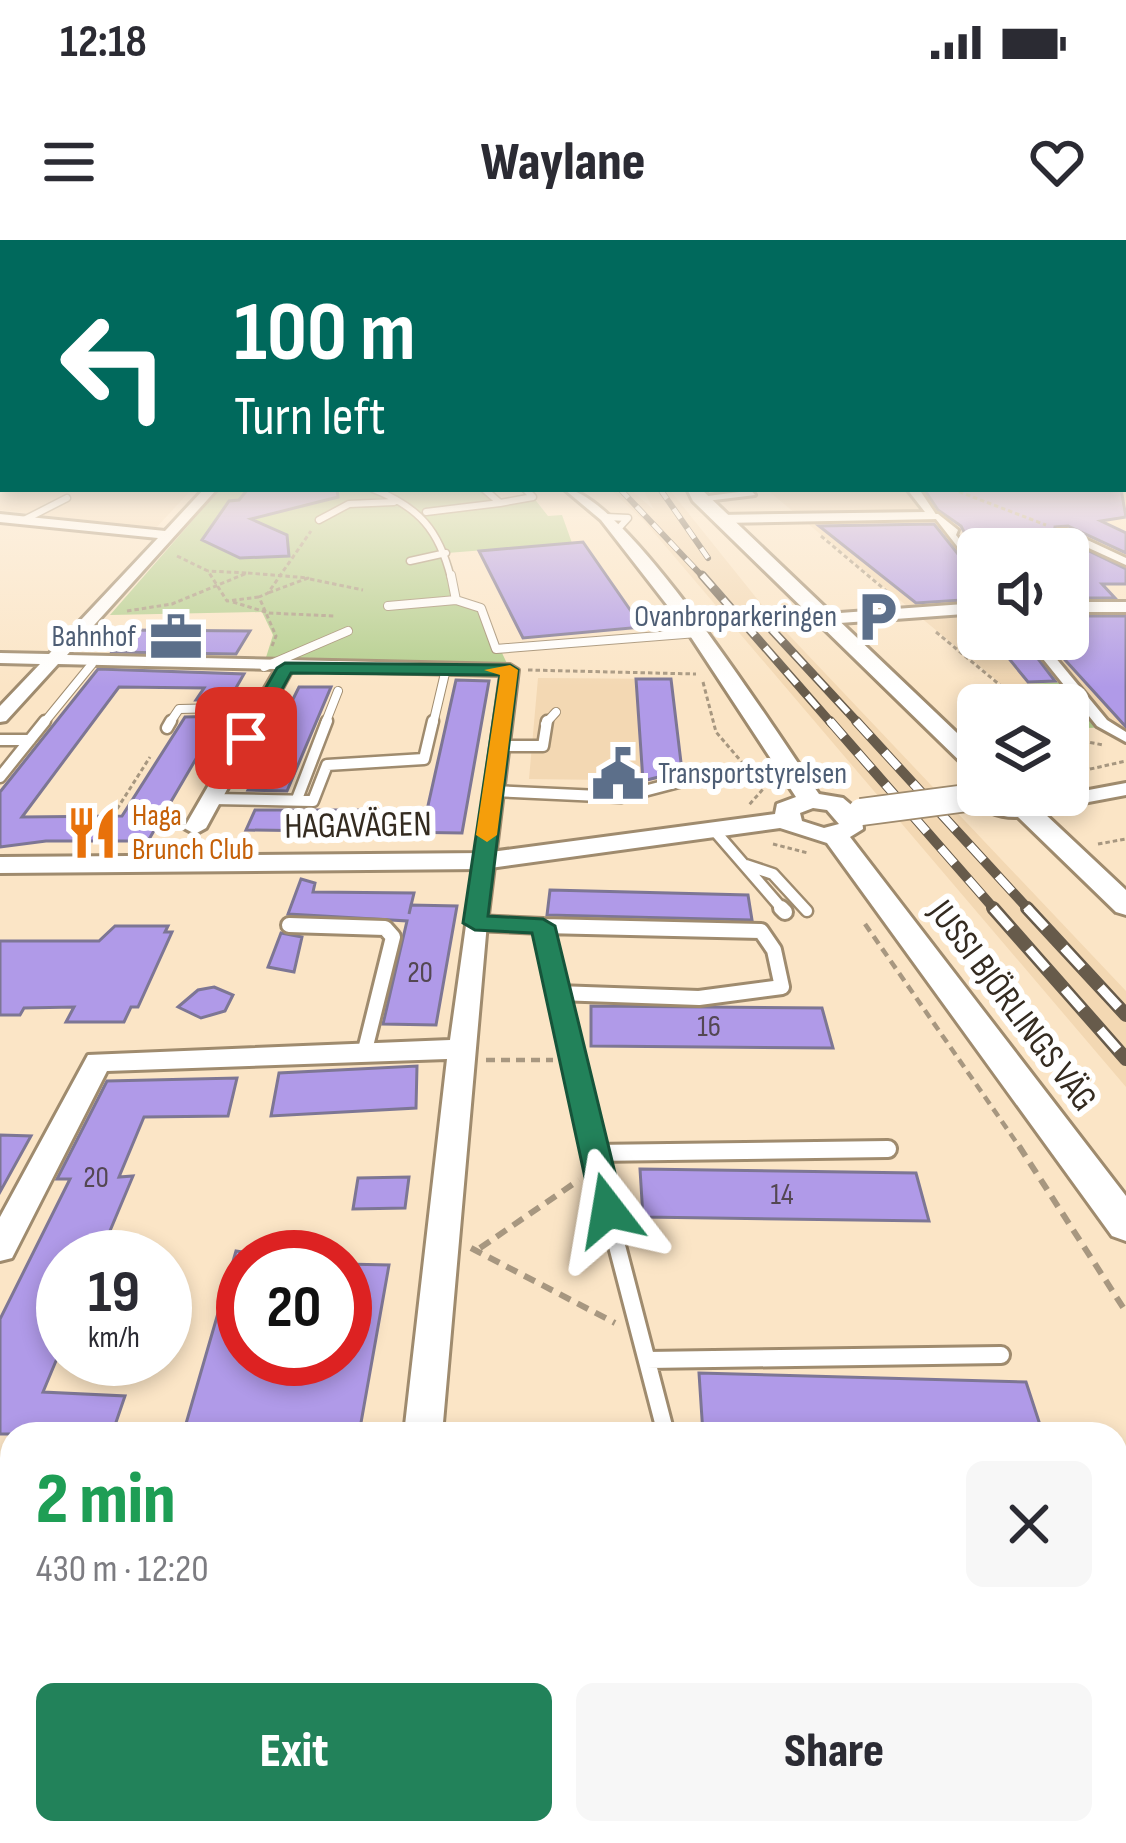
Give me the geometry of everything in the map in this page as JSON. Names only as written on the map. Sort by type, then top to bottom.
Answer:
[{"type":"street","points":[[0,718],[167,538]]},
{"type":"street","points":[[622,538],[697,633],[812,800],[843,831]]},
{"type":"street","points":[[739,538],[957,746]]},
{"type":"street","points":[[1089,543],[1116,540]]},
{"type":"street","points":[[1089,544],[1126,562]]},
{"type":"street","points":[[1089,608],[1126,607]]},
{"type":"street","points":[[826,620],[957,609]]},
{"type":"street","points":[[0,658],[92,664],[510,670],[475,923],[424,1422]]},
{"type":"street","points":[[1050,660],[1102,723],[1126,738]]},
{"type":"street","points":[[195,829],[285,668]]},
{"type":"street","points":[[1089,783],[1126,777]]},
{"type":"street","points":[[1089,795],[1126,789]]},
{"type":"street","points":[[812,800],[786,808],[785,820],[800,831],[843,831],[957,800]]},
{"type":"street","name":"HAGAVÄGEN","points":[[0,865],[483,861],[713,830],[751,812],[785,820]]},
{"type":"street","points":[[1051,816],[1126,906]]},
{"type":"street","name":"JUSSI BJÖRLINGS VÄG","points":[[843,831],[1126,1226]]},
{"type":"street","points":[[0,1248],[98,1062],[463,1055]]},
{"type":"lane","points":[[439,538],[456,600]]},
{"type":"lane","points":[[410,561],[446,553]]},
{"type":"lane","points":[[388,606],[456,600],[481,608],[496,650],[697,633]]},
{"type":"lane","points":[[263,668],[348,631]]},
{"type":"lane","points":[[510,670],[529,647]]},
{"type":"lane","points":[[0,777],[92,664]]},
{"type":"lane","points":[[212,799],[313,801],[327,765],[340,760],[424,759],[446,669]]},
{"type":"lane","points":[[296,800],[338,691]]},
{"type":"lane","points":[[167,728],[179,709],[263,707]]},
{"type":"lane","points":[[499,746],[543,746],[544,723],[556,712]]},
{"type":"lane","points":[[0,740],[30,740]]},
{"type":"lane","points":[[493,791],[605,799],[665,793],[694,778]]},
{"type":"lane","points":[[713,830],[785,912]]},
{"type":"lane","points":[[741,864],[773,874],[807,910]]},
{"type":"lane","points":[[475,923],[760,931],[774,950],[782,987],[747,996],[688,999],[557,993]]},
{"type":"lane","points":[[289,925],[385,928],[392,937],[364,1054]]},
{"type":"lane","points":[[543,926],[595,1160],[663,1422]]},
{"type":"lane","points":[[595,1160],[888,1149]]},
{"type":"lane","points":[[646,1360],[1001,1355]]},
{"type":"path","points":[[268,593],[307,538]]},
{"type":"path","points":[[824,538],[999,684]]},
{"type":"path","points":[[839,550],[850,550]]},
{"type":"path","points":[[172,554],[208,572],[279,575],[363,590]]},
{"type":"path","points":[[208,572],[227,601],[268,614],[335,616]]},
{"type":"path","points":[[123,612],[172,604],[247,573]]},
{"type":"path","points":[[227,601],[259,597],[310,579]]},
{"type":"path","points":[[259,597],[276,635],[263,668]]},
{"type":"path","points":[[726,622],[784,617]]},
{"type":"path","points":[[510,670],[701,674],[716,732],[764,788],[751,812]]},
{"type":"path","points":[[117,809],[150,757]]},
{"type":"path","points":[[1089,769],[1126,761]]},
{"type":"path","points":[[732,805],[751,812],[775,846],[843,831]]},
{"type":"path","points":[[1081,846],[1126,839]]},
{"type":"path","points":[[862,920],[1074,1225],[1126,1312]]},
{"type":"path","points":[[463,1055],[572,1060]]},
{"type":"path","points":[[595,1160],[480,1248],[641,1337]]},
{"type":"shaded area","points":[[658,538],[708,538],[770,615],[1126,991],[1126,1087]]},
{"type":"shaded area","points":[[825,538],[952,538],[957,544],[957,648]]},
{"type":"shaded area","points":[[1089,607],[1126,607],[1126,738],[1102,723],[1089,707],[1089,684],[1001,684],[972,660],[1089,660]]},
{"type":"shaded area","points":[[538,678],[671,679],[683,781],[529,779]]},
{"type":"green space","points":[[177,538],[570,538],[572,543],[447,553],[456,600],[481,608],[510,670],[263,667],[273,635],[262,612],[110,615]]},
{"type":"green space","points":[[1089,706],[1107,727],[1089,728]]},
{"type":"building","points":[[287,538],[289,556],[240,558],[202,540]]},
{"type":"building","points":[[834,538],[945,538],[957,553],[957,600],[916,603]]},
{"type":"building","points":[[1093,538],[1126,538],[1126,553]]},
{"type":"building","points":[[583,542],[642,627],[523,638],[479,551]]},
{"type":"building","points":[[1089,551],[1126,569],[1126,584],[1102,584],[1115,598],[1089,598]]},
{"type":"building","points":[[1089,616],[1126,616],[1126,727],[1065,660],[1089,660]]},
{"type":"building","points":[[129,630],[250,631],[236,654],[112,652]]},
{"type":"building","points":[[1010,660],[1039,660],[1055,681],[1028,682]]},
{"type":"building","points":[[98,669],[244,674],[229,700],[196,700],[204,688],[119,687],[22,817],[122,816],[185,717],[221,716],[148,841],[46,841],[0,847],[0,792]]},
{"type":"building","points":[[636,679],[671,679],[682,771],[643,781]]},
{"type":"building","points":[[456,680],[489,681],[462,833],[246,830],[255,810],[427,810]]},
{"type":"building","points":[[299,687],[331,687],[287,791],[248,790]]},
{"type":"building","points":[[301,879],[315,883],[313,892],[414,893],[411,905],[457,906],[436,1025],[383,1024],[407,921],[288,914]]},
{"type":"building","points":[[550,890],[748,895],[752,920],[547,915]]},
{"type":"building","points":[[115,926],[168,926],[165,932],[172,932],[138,1007],[131,1007],[124,1022],[66,1022],[74,1007],[24,1008],[20,1015],[0,1015],[0,941],[99,941]]},
{"type":"building","points":[[281,933],[302,937],[294,972],[268,967]]},
{"type":"building","points":[[214,987],[233,995],[225,1011],[201,1018],[178,1007],[198,990]]},
{"type":"building","points":[[591,1006],[822,1008],[833,1048],[591,1046]]},
{"type":"building","points":[[417,1066],[416,1108],[271,1116],[279,1073]]},
{"type":"building","points":[[237,1078],[228,1116],[144,1117],[119,1177],[133,1176],[110,1230],[44,1230],[70,1179],[57,1179],[107,1081]]},
{"type":"building","points":[[0,1135],[31,1136],[0,1192]]},
{"type":"building","points":[[640,1169],[916,1173],[929,1221],[643,1217]]},
{"type":"building","points":[[409,1177],[405,1208],[353,1209],[358,1178]]},
{"type":"building","points":[[36,1247],[36,1386],[46,1386],[43,1392],[125,1396],[116,1422],[0,1422],[0,1319]]},
{"type":"building","points":[[372,1265],[389,1265],[372,1361]]},
{"type":"building","points":[[216,1320],[216,1386],[368,1386],[361,1422],[186,1422]]},
{"type":"building","points":[[699,1373],[1026,1382],[1039,1422],[702,1422]]},
{"type":"railway","points":[[666,538],[704,578]]},
{"type":"railway","points":[[694,538],[708,558]]},
{"type":"railway","points":[[702,575],[832,724]]},
{"type":"railway","points":[[772,630],[859,724]]},
{"type":"railway","points":[[830,721],[996,911]]},
{"type":"railway","points":[[856,721],[1030,911]]},
{"type":"railway","points":[[993,908],[1126,1059]]},
{"type":"railway","points":[[1027,908],[1126,1015]]},
{"type":"slow traffic","points":[[487,835],[510,670],[493,670]]},
{"type":"place","name":"Ovanbroparkeringen","points":[[877,617]]},
{"type":"place","name":"Bahnhof","points":[[176,637]]},
{"type":"place","name":"Transportstyrelsen","points":[[618,774]]},
{"type":"place","name":"Haga Brunch Club","points":[[92,833]]},
{"type":"route","points":[[246,738],[285,668],[510,670],[475,923],[543,926],[608,1210]]}]
